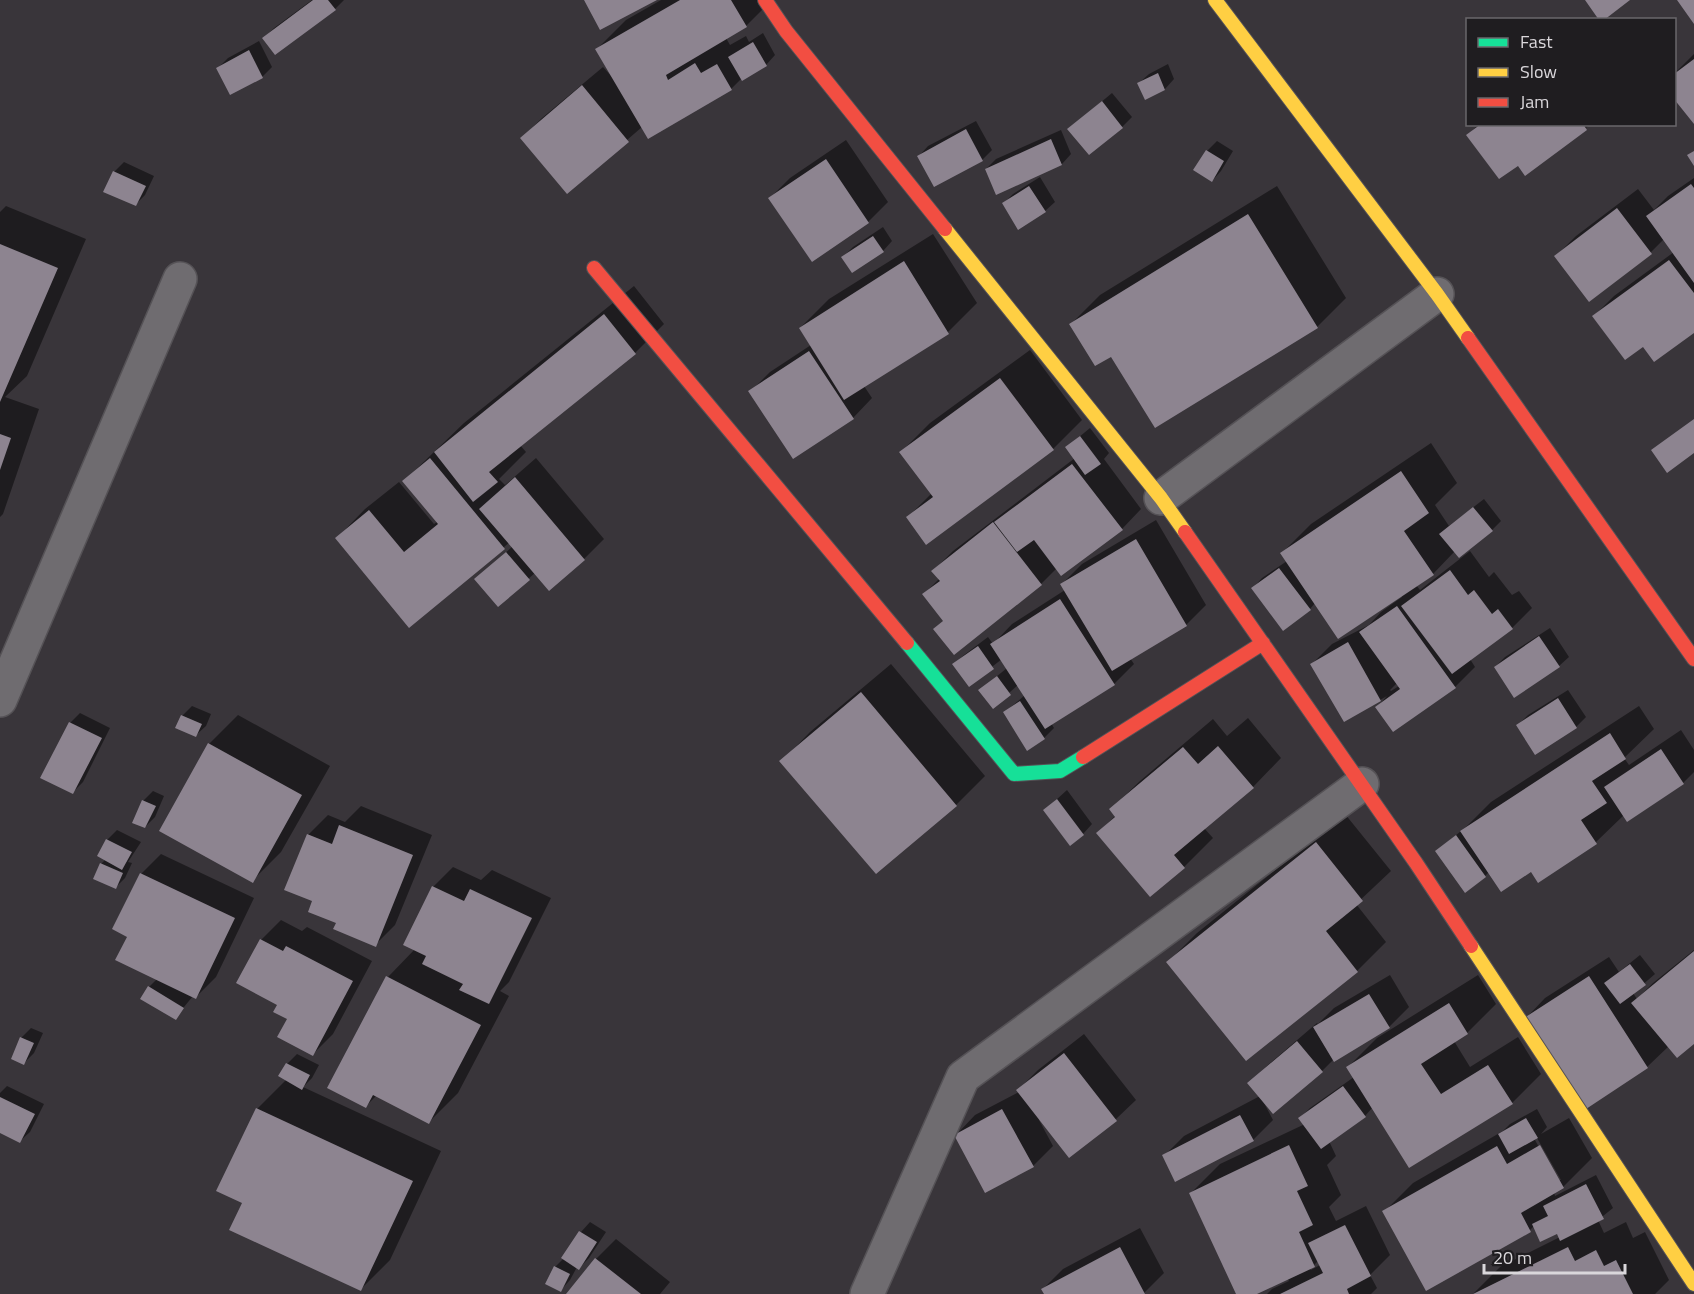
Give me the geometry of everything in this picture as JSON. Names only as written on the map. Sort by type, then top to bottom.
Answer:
[{"type":"street","points":[[765,0],[786,32],[1161,498],[1416,863],[1694,1284]]},
{"type":"street","points":[[1215,0],[1437,294],[1694,659]]},
{"type":"street","points":[[594,268],[847,569],[1014,774],[1060,771],[1263,643]]},
{"type":"street","points":[[0,699],[180,279]]},
{"type":"street","points":[[1161,498],[1437,294]]},
{"type":"street","points":[[867,1294],[963,1077],[1362,784]]},
{"type":"building","points":[[313,0],[328,0],[336,10],[275,55],[262,38]]},
{"type":"building","points":[[584,0],[657,0],[600,30]]},
{"type":"building","points":[[680,0],[731,0],[747,27],[666,75],[668,80],[695,63],[701,73],[717,64],[732,90],[648,139],[595,49]]},
{"type":"building","points":[[1585,0],[1630,0],[1607,18],[1598,18]]},
{"type":"building","points":[[1677,0],[1694,0],[1694,24]]},
{"type":"building","points":[[753,42],[767,66],[742,81],[728,57]]},
{"type":"building","points":[[249,50],[263,78],[230,95],[216,68]]},
{"type":"building","points":[[1694,59],[1694,124],[1676,102],[1676,72]]},
{"type":"building","points":[[1158,73],[1165,90],[1145,100],[1137,83]]},
{"type":"building","points":[[582,85],[629,142],[567,194],[520,138]]},
{"type":"building","points":[[1102,101],[1123,128],[1089,155],[1067,129]]},
{"type":"building","points":[[1478,126],[1584,126],[1587,130],[1525,176],[1518,166],[1499,179],[1466,135]]},
{"type":"building","points":[[966,129],[983,161],[934,187],[917,156]]},
{"type":"building","points":[[1051,139],[1062,165],[996,195],[985,169]]},
{"type":"building","points":[[1206,150],[1224,161],[1212,182],[1193,170]]},
{"type":"building","points":[[1694,151],[1694,166],[1687,155]]},
{"type":"building","points":[[826,159],[869,223],[812,262],[768,198]]},
{"type":"building","points":[[113,171],[146,186],[136,206],[103,192]]},
{"type":"building","points":[[1691,184],[1694,188],[1694,283],[1646,216]]},
{"type":"building","points":[[1029,186],[1046,212],[1018,230],[1002,203]]},
{"type":"building","points":[[1617,208],[1652,254],[1589,302],[1554,256]]},
{"type":"building","points":[[1248,214],[1318,328],[1155,428],[1111,357],[1095,366],[1069,324]]},
{"type":"building","points":[[873,236],[884,252],[852,273],[841,257]]},
{"type":"building","points":[[0,244],[58,268],[0,402]]},
{"type":"building","points":[[1669,260],[1694,293],[1694,333],[1654,362],[1643,347],[1625,360],[1592,316]]},
{"type":"building","points":[[904,261],[949,334],[844,400],[799,328]]},
{"type":"building","points":[[604,314],[636,354],[489,472],[498,482],[473,502],[434,452]]},
{"type":"building","points":[[809,351],[854,419],[793,459],[748,391]]},
{"type":"building","points":[[1000,378],[1054,450],[926,545],[906,517],[933,497],[899,452]]},
{"type":"building","points":[[1694,419],[1694,453],[1667,473],[1651,450]]},
{"type":"building","points":[[0,434],[11,438],[0,470]]},
{"type":"building","points":[[1080,436],[1101,464],[1085,475],[1065,447]]},
{"type":"building","points":[[430,458],[505,549],[409,628],[335,538],[369,510],[404,552],[438,524],[402,481]]},
{"type":"building","points":[[1072,464],[1123,530],[1061,576],[1034,540],[1017,552],[994,522]]},
{"type":"building","points":[[1401,471],[1429,513],[1404,531],[1434,575],[1338,639],[1280,553]]},
{"type":"building","points":[[515,477],[585,560],[549,591],[479,509]]},
{"type":"building","points":[[1473,507],[1493,531],[1459,558],[1439,534]]},
{"type":"building","points":[[993,522],[1042,585],[954,655],[933,629],[943,621],[922,594],[940,581],[931,571]]},
{"type":"building","points":[[1136,539],[1187,626],[1112,671],[1060,584]]},
{"type":"building","points":[[506,552],[530,580],[498,607],[474,579]]},
{"type":"building","points":[[1279,568],[1311,610],[1283,631],[1251,588]]},
{"type":"building","points":[[1450,570],[1468,595],[1474,590],[1492,614],[1498,609],[1513,629],[1452,674],[1401,606]]},
{"type":"building","points":[[1060,599],[1115,685],[1045,729],[990,644]]},
{"type":"building","points":[[1397,606],[1456,688],[1393,732],[1375,707],[1400,689],[1359,632]]},
{"type":"building","points":[[1539,636],[1560,667],[1514,698],[1494,667]]},
{"type":"building","points":[[1348,642],[1381,701],[1344,722],[1310,664]]},
{"type":"building","points":[[978,646],[994,669],[969,687],[952,664]]},
{"type":"building","points":[[997,676],[1011,695],[993,709],[978,690]]},
{"type":"building","points":[[861,692],[957,806],[876,874],[779,761]]},
{"type":"building","points":[[1558,698],[1577,728],[1535,755],[1516,725]]},
{"type":"building","points":[[1020,701],[1045,739],[1027,751],[1003,712]]},
{"type":"building","points":[[181,715],[202,724],[196,737],[175,728]]},
{"type":"building","points":[[69,722],[102,738],[73,794],[40,778]]},
{"type":"building","points":[[1610,733],[1626,759],[1592,781],[1607,803],[1581,820],[1597,844],[1538,883],[1531,872],[1501,892],[1460,831]]},
{"type":"building","points":[[208,743],[302,795],[253,883],[159,831]]},
{"type":"building","points":[[1218,746],[1254,788],[1174,855],[1185,868],[1150,897],[1096,833],[1115,817],[1109,809],[1183,747],[1198,764]]},
{"type":"building","points":[[1661,749],[1684,784],[1627,822],[1604,787]]},
{"type":"building","points":[[1057,799],[1084,835],[1070,846],[1043,810]]},
{"type":"building","points":[[142,800],[156,806],[145,828],[132,823]]},
{"type":"building","points":[[339,825],[413,855],[376,947],[333,929],[336,923],[308,912],[312,901],[284,890],[307,834],[332,844]]},
{"type":"building","points":[[1456,835],[1486,877],[1465,893],[1435,851]]},
{"type":"building","points":[[106,839],[132,852],[122,870],[97,856]]},
{"type":"building","points":[[1316,842],[1363,901],[1326,931],[1358,972],[1246,1061],[1166,962]]},
{"type":"building","points":[[100,863],[123,873],[116,889],[93,879]]},
{"type":"building","points":[[140,873],[235,918],[196,999],[115,960],[127,937],[112,929]]},
{"type":"building","points":[[432,886],[464,901],[470,889],[532,918],[489,1004],[459,990],[463,984],[422,964],[426,956],[403,945]]},
{"type":"building","points":[[260,939],[283,951],[286,946],[353,981],[313,1056],[277,1037],[287,1019],[273,1012],[277,1005],[236,983]]},
{"type":"building","points":[[1694,951],[1694,1044],[1677,1058],[1631,1003]]},
{"type":"building","points":[[1630,964],[1646,985],[1620,1004],[1604,983]]},
{"type":"building","points":[[386,976],[481,1025],[429,1124],[373,1095],[366,1108],[327,1088]]},
{"type":"building","points":[[1589,976],[1648,1068],[1583,1111],[1524,1018]]},
{"type":"building","points":[[148,986],[184,1008],[176,1020],[140,999]]},
{"type":"building","points":[[1369,994],[1390,1028],[1334,1062],[1313,1027]]},
{"type":"building","points":[[1449,1003],[1468,1034],[1421,1064],[1441,1094],[1488,1065],[1513,1104],[1409,1168],[1346,1067]]},
{"type":"building","points":[[20,1037],[34,1043],[24,1065],[11,1059]]},
{"type":"building","points":[[1297,1041],[1323,1072],[1273,1114],[1247,1083]]},
{"type":"building","points":[[1064,1053],[1117,1121],[1069,1158],[1016,1090]]},
{"type":"building","points":[[286,1063],[310,1075],[302,1090],[278,1076]]},
{"type":"building","points":[[1343,1086],[1366,1117],[1321,1149],[1298,1118]]},
{"type":"building","points":[[0,1097],[35,1114],[20,1143],[0,1133]]},
{"type":"building","points":[[256,1108],[413,1181],[361,1291],[229,1230],[242,1203],[216,1191]]},
{"type":"building","points":[[1002,1109],[1034,1167],[985,1193],[954,1135]]},
{"type":"building","points":[[1240,1115],[1254,1141],[1175,1182],[1162,1155]]},
{"type":"building","points":[[1526,1118],[1538,1138],[1509,1154],[1498,1134]]},
{"type":"building","points":[[1289,1145],[1308,1186],[1297,1191],[1313,1225],[1299,1232],[1315,1267],[1257,1294],[1236,1294],[1189,1193]]},
{"type":"building","points":[[1540,1145],[1564,1188],[1521,1213],[1531,1232],[1426,1291],[1382,1211],[1497,1146],[1507,1164]]},
{"type":"building","points":[[1586,1184],[1604,1219],[1560,1241],[1557,1234],[1540,1242],[1532,1224],[1548,1216],[1543,1206]]},
{"type":"building","points":[[1345,1225],[1371,1276],[1347,1289],[1349,1294],[1280,1294],[1323,1273],[1308,1243]]},
{"type":"building","points":[[579,1231],[597,1242],[579,1270],[561,1258]]},
{"type":"building","points":[[1120,1247],[1145,1294],[1044,1294],[1041,1289]]},
{"type":"building","points":[[1568,1247],[1575,1261],[1596,1250],[1604,1266],[1616,1260],[1633,1294],[1473,1294]]},
{"type":"building","points":[[595,1258],[641,1294],[566,1294]]},
{"type":"building","points":[[554,1266],[570,1274],[561,1292],[545,1284]]},
{"type":"traffic: fast","points":[[907,643],[1014,774],[1060,771],[1083,757]]},
{"type":"traffic: slow","points":[[1215,0],[1468,338]]},
{"type":"traffic: slow","points":[[945,229],[1161,498],[1185,532]]},
{"type":"traffic: slow","points":[[1471,946],[1694,1284]]},
{"type":"traffic: jam","points":[[765,0],[786,31],[945,229]]},
{"type":"traffic: jam","points":[[594,268],[907,643]]},
{"type":"traffic: jam","points":[[1468,338],[1694,659]]},
{"type":"traffic: jam","points":[[1185,532],[1416,863],[1471,946]]},
{"type":"traffic: jam","points":[[1083,757],[1263,643]]}]
